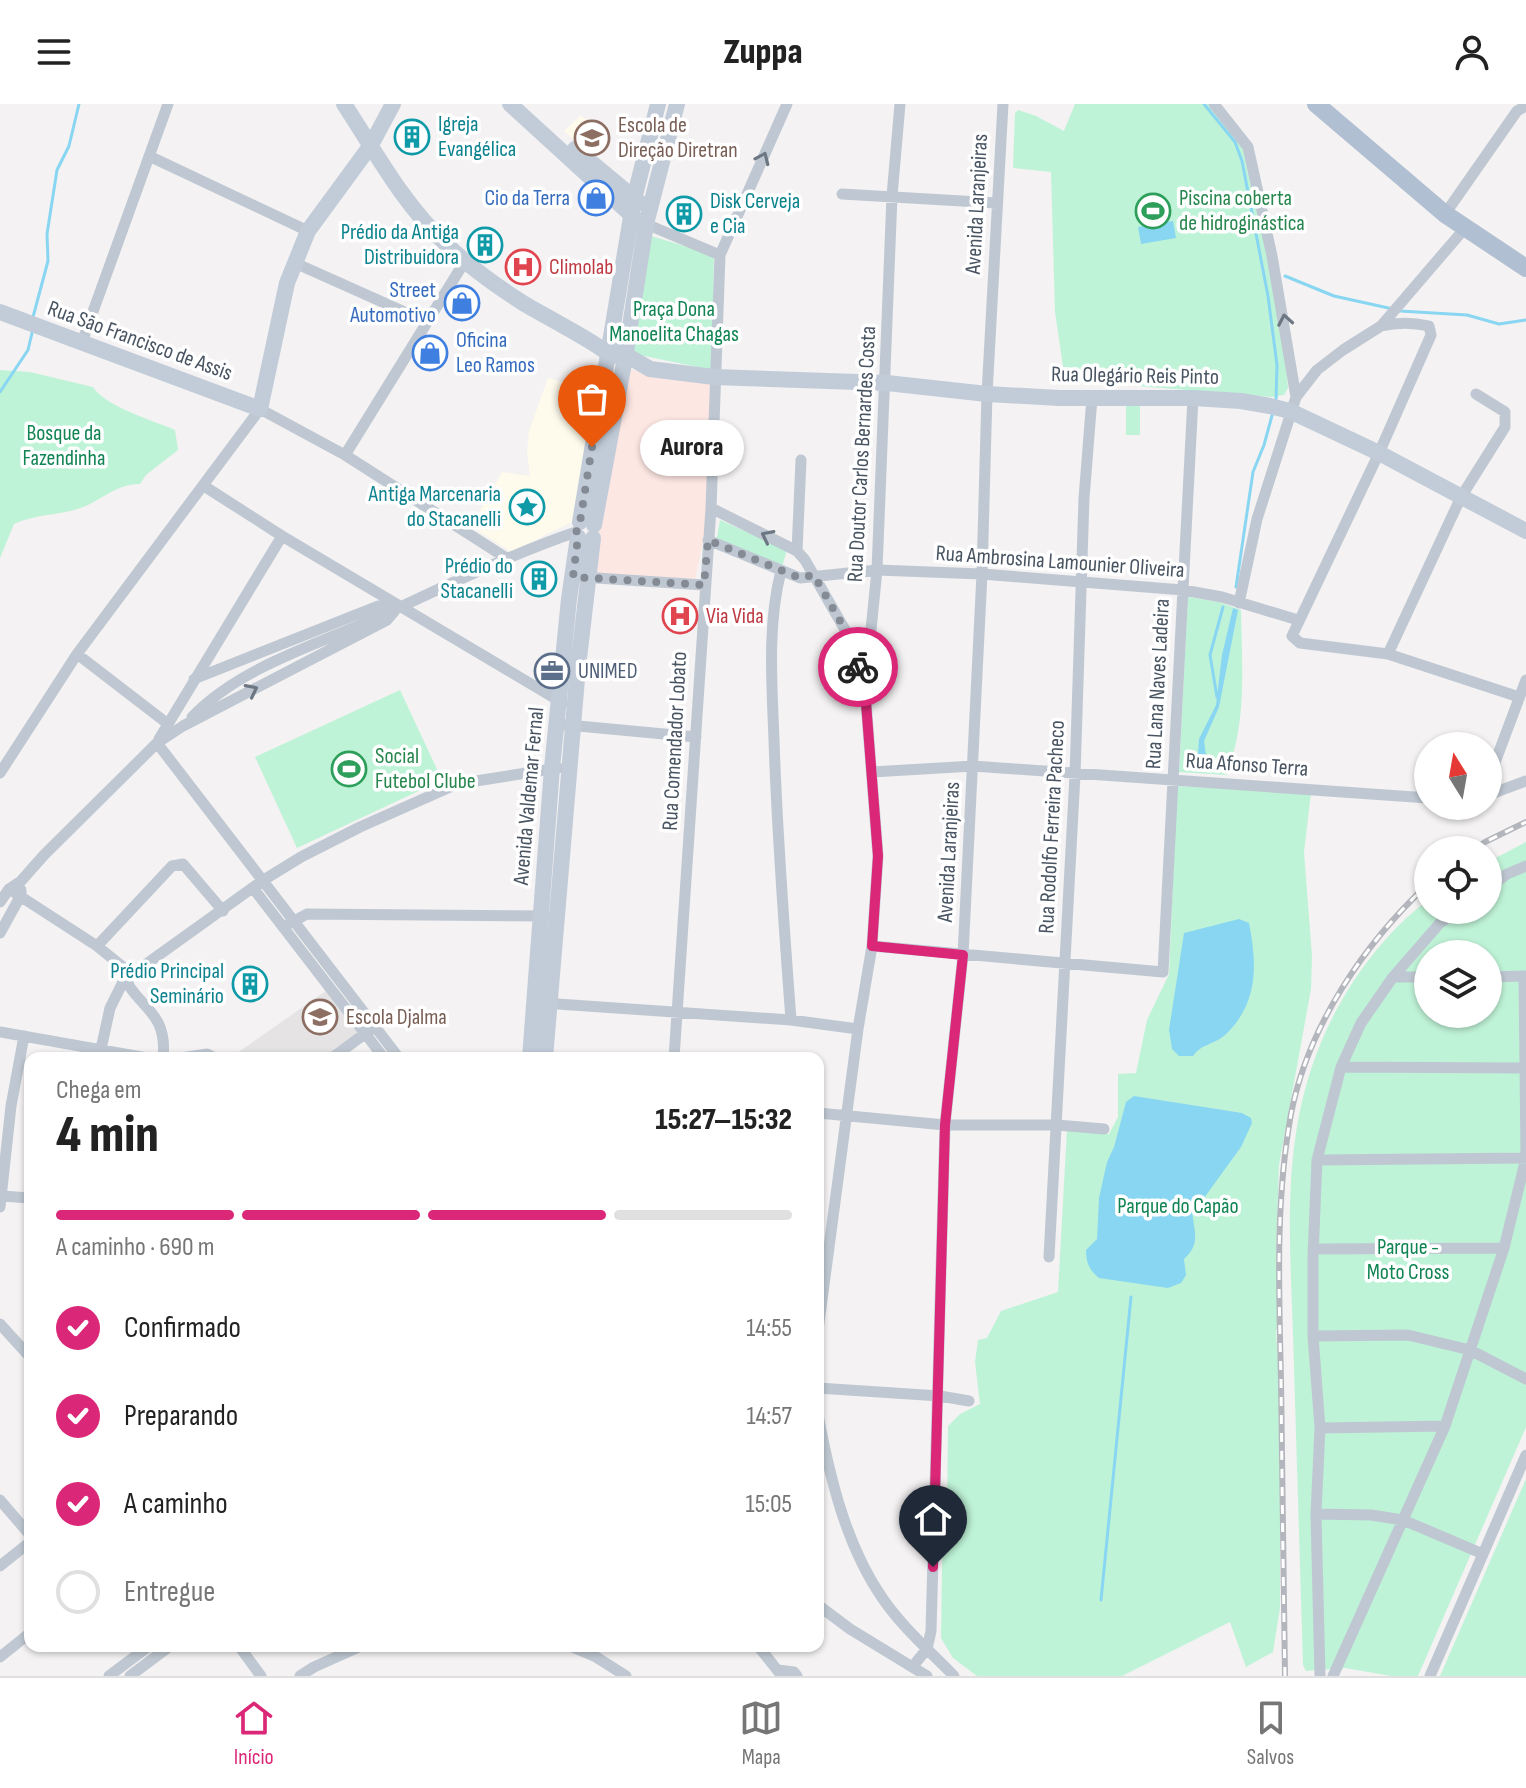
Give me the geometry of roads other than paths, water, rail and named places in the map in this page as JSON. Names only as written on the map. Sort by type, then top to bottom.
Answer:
[{"type":"main road","points":[[1316,104],[1445,214],[1526,268]]},
{"type":"street","points":[[82,342],[168,104]]},
{"type":"street","points":[[344,104],[412,206],[443,242],[538,313],[607,349],[615,359],[626,355]]},
{"type":"street","points":[[0,773],[77,654],[260,409],[277,323],[308,231],[371,145],[393,104]]},
{"type":"street","points":[[510,104],[530,111],[559,142],[642,217],[720,255]]},
{"type":"street","points":[[183,726],[207,701],[257,671],[508,559],[584,531],[609,391],[607,349],[615,302],[631,266],[642,217],[661,165],[677,104]]},
{"type":"street","points":[[626,355],[650,369],[714,377],[720,255],[787,104]]},
{"type":"street","name":"Rua Doutor Carlos Bernardes Costa","points":[[824,1287],[872,946],[878,856],[865,690],[877,570],[887,383],[892,196],[900,104]]},
{"type":"street","name":"Avenida Laranjeiras","points":[[927,1649],[931,1631],[940,1396],[945,1125],[963,955],[1003,104]]},
{"type":"street","points":[[1214,104],[1248,147],[1286,327],[1284,405],[1239,603]]},
{"type":"street","points":[[1445,214],[1517,111],[1526,106]]},
{"type":"street","points":[[634,199],[656,111],[672,124]]},
{"type":"street","points":[[149,156],[308,231]]},
{"type":"street","points":[[644,160],[661,165]]},
{"type":"street","points":[[585,166],[634,199],[642,217]]},
{"type":"street","points":[[842,194],[996,203]]},
{"type":"street","points":[[1284,405],[1317,370],[1381,326],[1466,227]]},
{"type":"street","points":[[345,455],[465,261]]},
{"type":"street","points":[[295,263],[427,322]]},
{"type":"street","points":[[609,391],[626,355],[633,305],[631,266]]},
{"type":"street","points":[[615,302],[633,305]]},
{"type":"street","name":"Rua São Francisco de Assis","points":[[2,314],[260,409]]},
{"type":"street","points":[[1381,326],[1416,323],[1429,326],[1431,335],[1292,636],[1300,643],[1388,654],[1519,697]]},
{"type":"street","name":"Rua Olegário Reis Pinto","points":[[714,377],[887,383],[987,394],[1193,398],[1284,405],[1526,531]]},
{"type":"street","name":"Rua Comendador Lobato","points":[[674,1052],[711,508],[714,377]]},
{"type":"street","points":[[1388,654],[1461,497],[1505,427],[1505,412],[1476,394]]},
{"type":"street","name":"Rua Rodolfo Ferreira Pacheco","points":[[1049,1257],[1075,775],[1084,498],[1092,398]]},
{"type":"street","name":"Rua Lana Naves Ladeira","points":[[1065,962],[1163,972],[1193,398]]},
{"type":"street","points":[[260,409],[345,455],[508,559]]},
{"type":"street","points":[[797,551],[801,460]]},
{"type":"street","points":[[204,486],[399,606],[567,703]]},
{"type":"street","points":[[711,508],[797,551],[848,635],[865,690]]},
{"type":"street","name":"Avenida Valdemar Fernal","points":[[558,807],[552,768],[565,725],[584,531]]},
{"type":"street","points":[[157,743],[282,536]]},
{"type":"street","name":"Rua Ambrosina Lamounier Oliveira","points":[[708,540],[800,578],[877,570],[982,574],[1183,590],[1298,620]]},
{"type":"street","points":[[781,571],[773,615],[773,716],[791,1020]]},
{"type":"street","points":[[580,577],[704,585]]},
{"type":"street","points":[[194,679],[378,606],[399,606]]},
{"type":"street","points":[[0,902],[9,889],[21,881],[157,743],[183,726],[387,620],[399,606]]},
{"type":"street","points":[[257,671],[281,646]]},
{"type":"street","points":[[77,654],[168,724]]},
{"type":"street","points":[[1502,743],[1526,680]]},
{"type":"street","points":[[565,725],[696,737]]},
{"type":"street","name":"Avenida Valdemar Fernal","points":[[538,1050],[558,807],[570,769],[565,725]]},
{"type":"street","points":[[157,743],[315,960],[370,1030],[392,1052]]},
{"type":"street","name":"Rua Afonso Terra","points":[[872,772],[973,766],[1414,797]]},
{"type":"street","points":[[99,1052],[110,1008],[124,980],[301,857],[457,784],[552,768],[570,769]]},
{"type":"street","points":[[1502,790],[1526,781]]},
{"type":"street","points":[[97,946],[172,866],[183,864],[223,911]]},
{"type":"street","points":[[1502,878],[1526,866]]},
{"type":"street","points":[[0,933],[21,895],[21,881]]},
{"type":"street","points":[[9,889],[97,946],[123,967],[124,980],[159,1020],[165,1043],[164,1052]]},
{"type":"street","points":[[288,924],[307,914],[549,916]]},
{"type":"street","points":[[1320,1676],[1316,1514],[1320,1428],[1313,1336],[1317,1160],[1341,1067],[1361,1023],[1393,977],[1439,924]]},
{"type":"street","points":[[872,946],[1065,962]]},
{"type":"street","points":[[1335,1676],[1445,1426],[1504,1248],[1526,1158],[1525,976],[1502,977]]},
{"type":"street","points":[[1393,977],[1414,977]]},
{"type":"street","points":[[542,1003],[791,1020],[858,1029]]},
{"type":"street","points":[[340,1052],[370,1030]]},
{"type":"street","points":[[370,1030],[381,1052]]},
{"type":"street","points":[[0,1032],[91,1052]]},
{"type":"street","points":[[24,1036],[5,1102],[1,1202],[24,1199]]},
{"type":"street","points":[[1341,1067],[1524,1068]]},
{"type":"street","points":[[824,1114],[945,1125],[1057,1125],[1104,1129]]},
{"type":"street","points":[[1317,1160],[1526,1158]]},
{"type":"street","points":[[1313,1249],[1504,1248]]},
{"type":"street","points":[[0,1324],[24,1350]]},
{"type":"street","points":[[1313,1336],[1408,1335],[1470,1350],[1526,1379]]},
{"type":"street","points":[[824,1388],[940,1396],[969,1401]]},
{"type":"street","points":[[1320,1428],[1445,1426]]},
{"type":"street","points":[[824,1441],[851,1540],[882,1598],[904,1626],[954,1676]]},
{"type":"street","points":[[1430,1676],[1526,1455]]},
{"type":"street","points":[[0,1500],[24,1528]]},
{"type":"street","points":[[1316,1514],[1371,1515],[1403,1520],[1483,1554]]},
{"type":"street","points":[[0,1566],[24,1547]]},
{"type":"street","points":[[824,1610],[927,1676]]},
{"type":"street","points":[[0,1657],[24,1638]]},
{"type":"street","points":[[913,1666],[927,1649]]},
{"type":"street","points":[[109,1676],[141,1652]]},
{"type":"street","points":[[130,1676],[162,1652]]},
{"type":"street","points":[[243,1652],[261,1676]]},
{"type":"street","points":[[300,1676],[348,1652]]},
{"type":"street","points":[[584,1652],[626,1676]]},
{"type":"street","points":[[763,1652],[780,1673],[794,1672],[797,1676]]},
{"type":"water","name":"Piscina coberta de hidroginástica","points":[[1162,201],[1165,217],[1143,222],[1140,205]]},
{"type":"water","points":[[1173,221],[1176,238],[1141,244],[1138,227]]},
{"type":"water","points":[[1233,608],[1238,610],[1219,707],[1204,741],[1208,768],[1197,768],[1199,739],[1216,705],[1222,655]]},
{"type":"water","points":[[1239,919],[1249,923],[1254,968],[1250,996],[1244,1010],[1221,1038],[1193,1056],[1179,1056],[1172,1049],[1169,1030],[1184,933]]},
{"type":"water","points":[[1134,1096],[1242,1113],[1251,1118],[1252,1123],[1241,1147],[1204,1198],[1192,1207],[1195,1241],[1184,1259],[1186,1275],[1181,1283],[1168,1288],[1099,1278],[1090,1269],[1087,1258],[1086,1250],[1097,1239],[1099,1198],[1107,1162],[1126,1102]]},
{"type":"waterway","points":[[33,317],[48,261],[47,234],[57,170],[69,146],[79,104]]},
{"type":"waterway","points":[[1204,104],[1235,142],[1242,161],[1268,296],[1277,365],[1276,401]]},
{"type":"waterway","points":[[1285,276],[1334,296],[1393,309]]},
{"type":"waterway","points":[[1400,311],[1467,315],[1499,324],[1526,320]]},
{"type":"waterway","points":[[0,392],[28,350],[33,329]]},
{"type":"waterway","points":[[1236,587],[1253,472],[1273,412]]},
{"type":"waterway","points":[[1217,697],[1210,655],[1223,607]]},
{"type":"waterway","points":[[1101,1600],[1131,1297]]},
{"type":"railway","points":[[1497,836],[1526,822]]},
{"type":"railway","points":[[1285,1676],[1279,1247],[1282,1180],[1291,1114],[1311,1049],[1342,988],[1382,933],[1414,898]]},
{"type":"place","name":"Igreja Evangélica","points":[[412,137]]},
{"type":"place","name":"Escola de Direção Diretran","points":[[592,138]]},
{"type":"place","name":"Cio da Terra","points":[[596,198]]},
{"type":"place","name":"Piscina coberta de hidroginástica","points":[[1153,211]]},
{"type":"place","name":"Disk Cerveja e Cia","points":[[684,214]]},
{"type":"place","name":"Prédio da Antiga Distribuidora","points":[[485,245]]},
{"type":"place","name":"Climolab","points":[[523,267]]},
{"type":"place","name":"Street Automotivo","points":[[462,303]]},
{"type":"place","name":"Oficina Leo Ramos","points":[[430,353]]},
{"type":"place","name":"Aurora","points":[[592,447]]},
{"type":"place","name":"Antiga Marcenaria do Stacanelli","points":[[527,507]]},
{"type":"place","name":"Prédio do Stacanelli","points":[[539,579]]},
{"type":"place","name":"Via Vida","points":[[680,616]]},
{"type":"place","name":"UNIMED","points":[[552,671]]},
{"type":"place","name":"Social Futebol Clube","points":[[349,769]]},
{"type":"place","name":"Prédio Principal Seminário","points":[[250,984]]},
{"type":"place","name":"Escola Djalma","points":[[320,1017]]},
{"type":"park label","name":"Praça Dona Manoelita Chagas","points":[[674,322]]},
{"type":"park label","name":"Bosque da Fazendinha","points":[[64,446]]},
{"type":"park label","name":"Parque do Capão","points":[[1178,1206]]},
{"type":"park label","name":"Parque - Moto Cross","points":[[1408,1260]]}]
